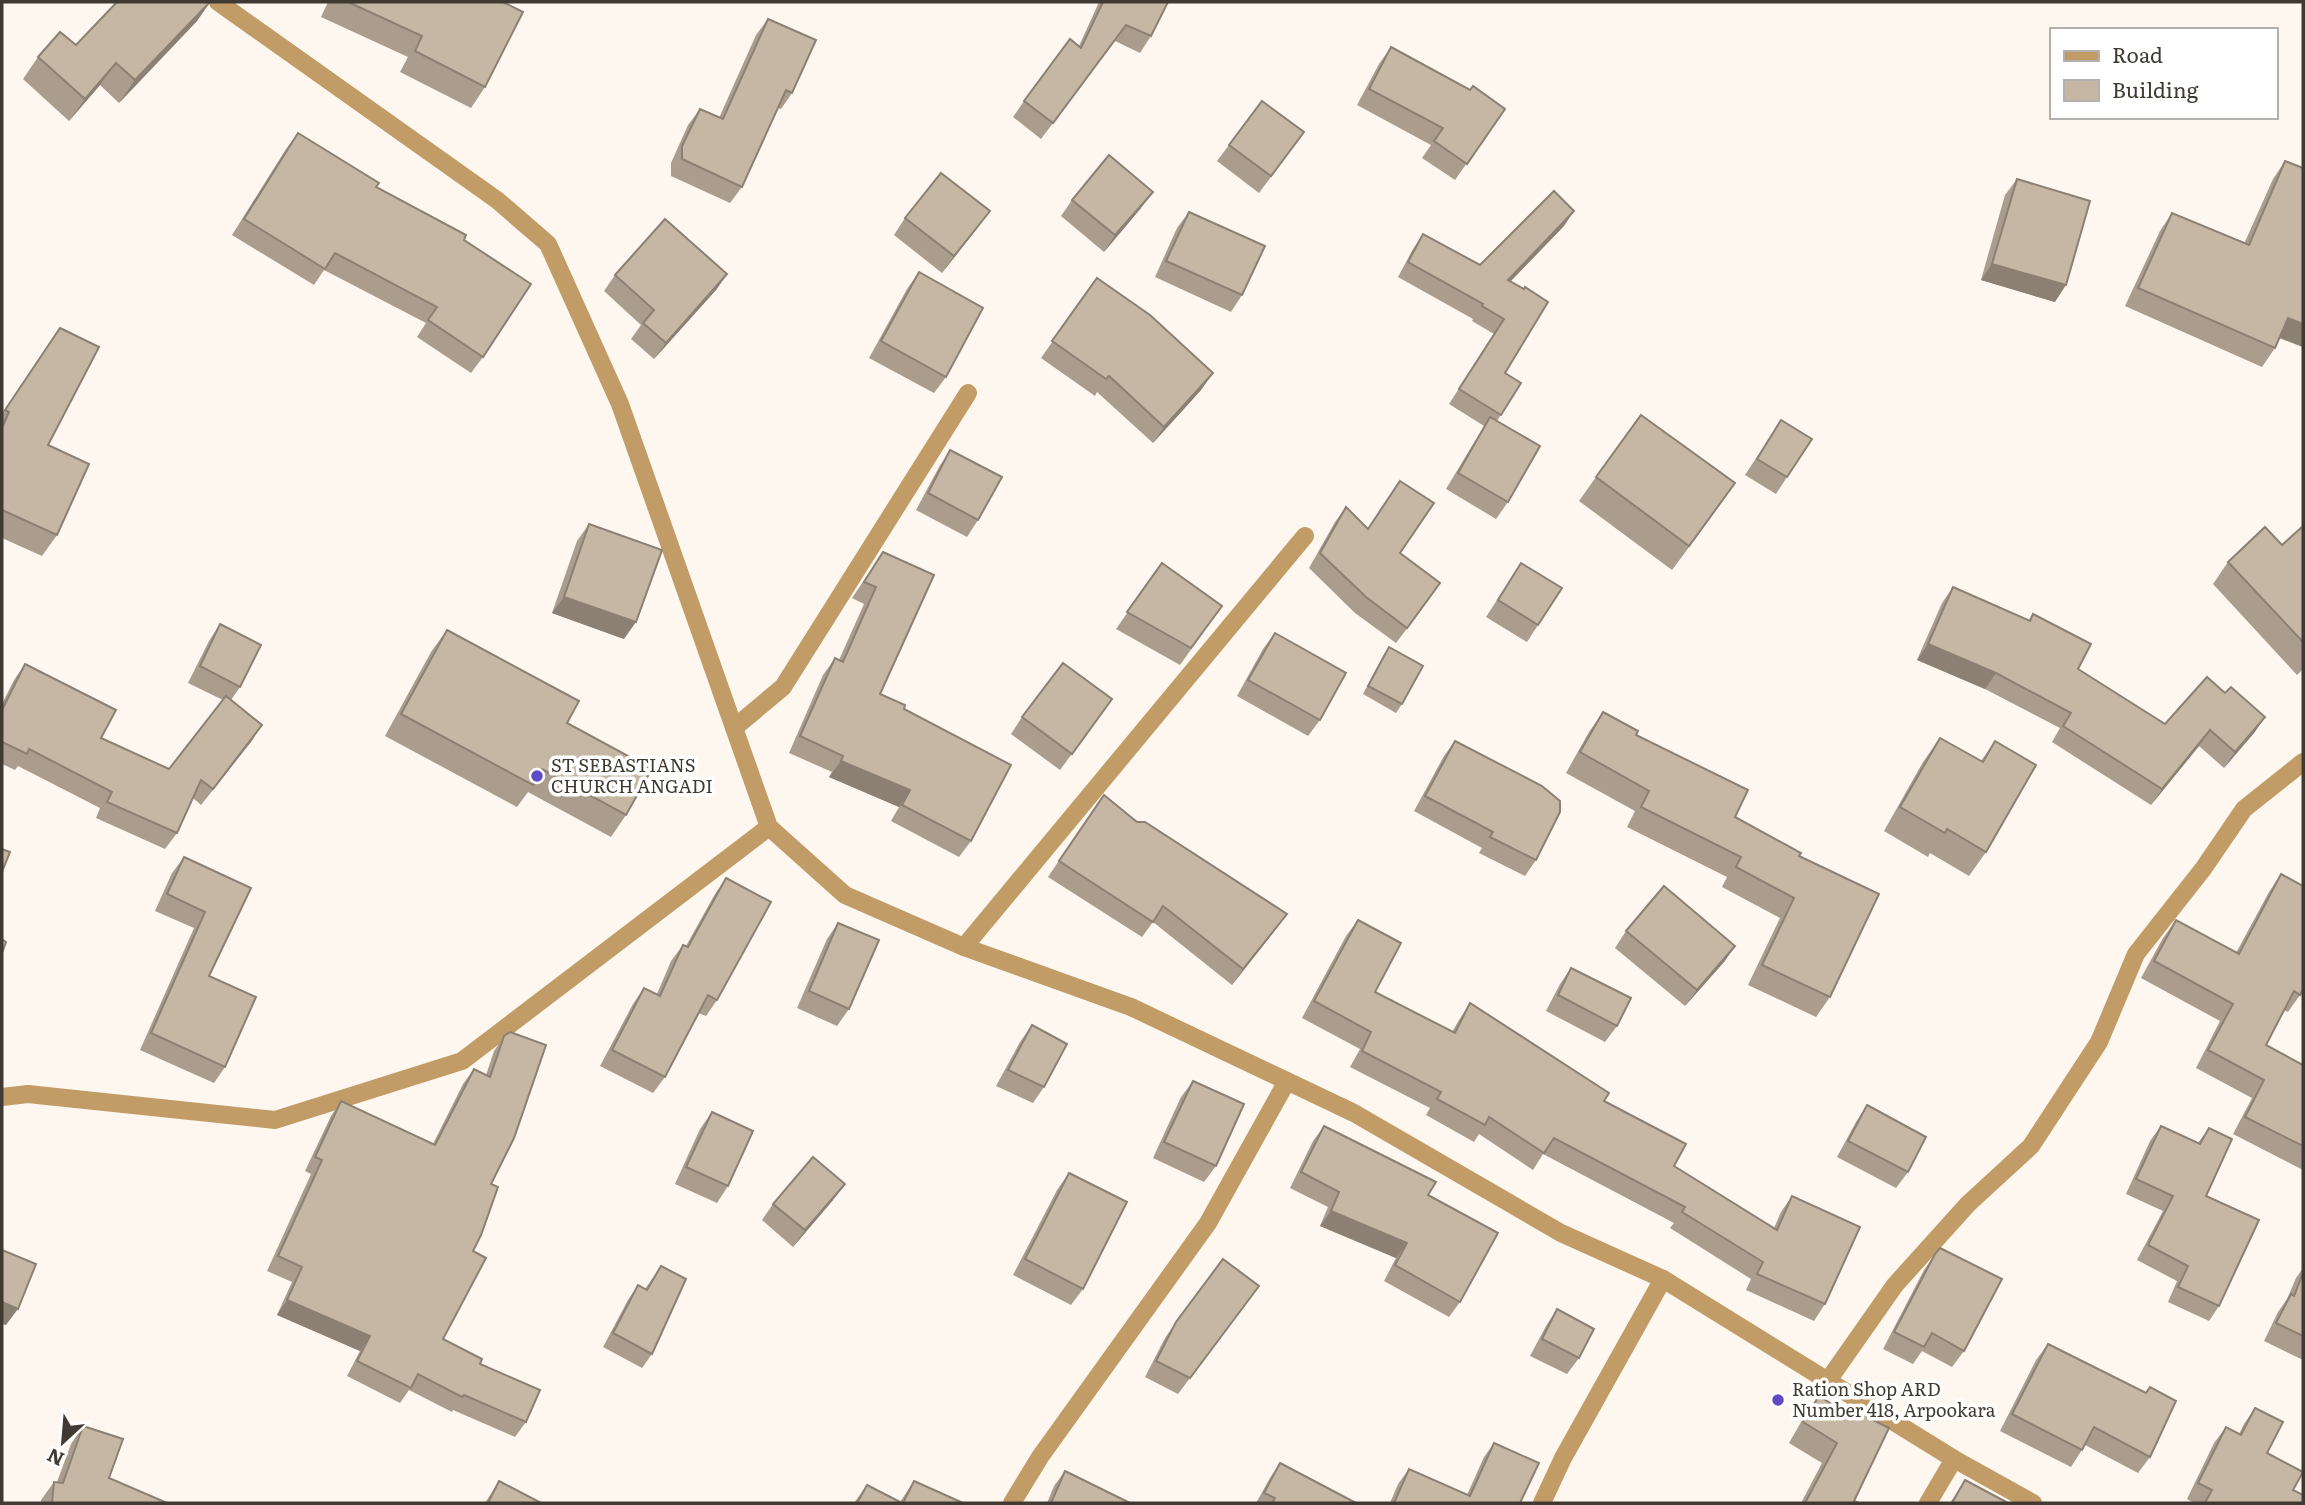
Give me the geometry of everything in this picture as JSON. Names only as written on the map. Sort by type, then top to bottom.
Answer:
[{"type":"street","points":[[218,2],[497,200],[548,244],[620,404],[769,827],[845,894],[964,947],[1131,1007],[1354,1113],[1561,1233],[1663,1279],[1954,1459],[2033,1503]]},
{"type":"street","points":[[734,728],[783,687],[968,393]]},
{"type":"street","points":[[964,947],[1306,536]]},
{"type":"street","points":[[1827,1382],[1895,1285],[1968,1205],[2031,1146],[2099,1042],[2137,954],[2203,869],[2244,809],[2303,762]]},
{"type":"street","points":[[2,1097],[28,1094],[275,1120],[461,1061],[769,827]]},
{"type":"street","points":[[1012,1503],[1040,1457],[1208,1223],[1287,1081]]},
{"type":"street","points":[[1542,1503],[1563,1458],[1663,1279]]},
{"type":"street","points":[[1928,1503],[1954,1459]]},
{"type":"building","points":[[117,2],[210,2],[135,80],[116,63],[85,99],[38,57],[60,32],[76,45]]},
{"type":"building","points":[[348,2],[503,2],[523,12],[485,87],[415,51],[422,36]]},
{"type":"building","points":[[1103,2],[1168,2],[1151,36],[1126,25],[1053,123],[1024,101],[1070,39],[1081,48]]},
{"type":"building","points":[[768,19],[816,40],[792,93],[786,90],[742,187],[682,159],[682,146],[700,109],[723,119]]},
{"type":"building","points":[[1391,47],[1470,90],[1473,86],[1505,109],[1467,164],[1434,141],[1443,128],[1369,89]]},
{"type":"building","points":[[1262,101],[1304,132],[1271,176],[1229,145]]},
{"type":"building","points":[[298,133],[379,183],[376,187],[466,235],[464,240],[531,284],[483,357],[428,320],[437,307],[335,253],[325,269],[244,219]]},
{"type":"building","points":[[1109,155],[1153,192],[1115,235],[1072,200]]},
{"type":"building","points":[[2285,161],[2303,168],[2303,324],[2288,318],[2275,348],[2138,288],[2172,213],[2249,245]]},
{"type":"building","points":[[941,173],[990,211],[954,256],[905,218]]},
{"type":"building","points":[[2017,179],[2090,201],[2066,285],[1992,264]]},
{"type":"building","points":[[1554,191],[1574,211],[1508,280],[1548,302],[1505,373],[1521,383],[1501,415],[1459,389],[1504,319],[1482,306],[1483,304],[1408,262],[1423,234],[1480,265]]},
{"type":"building","points":[[1189,212],[1265,246],[1242,295],[1166,261]]},
{"type":"building","points":[[665,219],[727,274],[666,343],[643,323],[654,310],[615,275]]},
{"type":"building","points":[[919,272],[983,308],[946,377],[881,341]]},
{"type":"building","points":[[1097,278],[1150,315],[1213,373],[1164,427],[1109,376],[1106,379],[1052,341]]},
{"type":"building","points":[[60,328],[99,347],[48,445],[89,464],[57,535],[2,510],[2,428],[9,412],[5,410]]},
{"type":"building","points":[[1641,415],[1735,483],[1689,546],[1596,477]]},
{"type":"building","points":[[1490,417],[1540,446],[1508,502],[1458,473]]},
{"type":"building","points":[[1781,420],[1812,439],[1787,477],[1757,459]]},
{"type":"building","points":[[950,450],[1002,477],[978,520],[928,493]]},
{"type":"building","points":[[1400,481],[1434,503],[1400,553],[1440,583],[1407,628],[1366,597],[1320,553],[1346,507],[1368,529]]},
{"type":"building","points":[[589,524],[662,550],[636,622],[564,597]]},
{"type":"building","points":[[2303,526],[2303,642],[2228,562],[2265,527],[2282,545]]},
{"type":"building","points":[[883,552],[934,575],[880,694],[905,705],[904,709],[1011,765],[971,841],[902,805],[910,790],[841,761],[843,756],[800,736],[835,658],[843,662],[876,587],[864,582]]},
{"type":"building","points":[[1162,563],[1222,606],[1191,648],[1127,612]]},
{"type":"building","points":[[1521,563],[1562,588],[1538,625],[1498,600]]},
{"type":"building","points":[[1953,587],[2030,621],[2033,614],[2091,644],[2078,669],[2165,724],[2207,677],[2225,693],[2231,687],[2265,717],[2235,752],[2210,730],[2162,789],[2063,726],[2071,713],[1996,673],[1928,644]]},
{"type":"building","points":[[220,624],[261,645],[240,687],[200,666]]},
{"type":"building","points":[[447,630],[579,701],[567,723],[652,769],[626,815],[542,769],[533,785],[401,714]]},
{"type":"building","points":[[1275,633],[1346,673],[1320,720],[1248,680]]},
{"type":"building","points":[[1389,647],[1423,666],[1402,704],[1368,686]]},
{"type":"building","points":[[1063,663],[1112,699],[1072,754],[1022,717]]},
{"type":"building","points":[[25,664],[116,710],[101,738],[169,769],[226,696],[262,725],[213,789],[201,780],[177,833],[107,802],[112,792],[29,749],[27,754],[2,742],[2,710]]},
{"type":"building","points":[[1603,712],[1638,731],[1636,735],[1748,790],[1735,817],[1801,853],[1799,856],[1879,894],[1830,997],[1762,965],[1794,898],[1736,867],[1741,857],[1641,807],[1649,791],[1580,752]]},
{"type":"building","points":[[1940,738],[1983,762],[1995,741],[2036,765],[1986,852],[1947,829],[1945,833],[1900,807]]},
{"type":"building","points":[[1455,741],[1542,786],[1560,801],[1560,812],[1536,860],[1490,837],[1493,832],[1425,796]]},
{"type":"building","points":[[1104,795],[1137,822],[1145,822],[1287,914],[1243,969],[1163,906],[1153,922],[1059,861]]},
{"type":"building","points":[[2,849],[10,852],[2,872]]},
{"type":"building","points":[[184,857],[251,888],[209,976],[256,997],[225,1067],[151,1033],[205,912],[167,894]]},
{"type":"building","points":[[2281,874],[2303,886],[2303,989],[2300,995],[2294,991],[2266,1045],[2303,1065],[2303,1146],[2245,1117],[2264,1080],[2208,1050],[2233,1004],[2154,961],[2176,920],[2239,954]]},
{"type":"building","points":[[726,878],[771,902],[717,1000],[708,995],[665,1077],[612,1050],[644,988],[660,996],[683,945],[688,947]]},
{"type":"building","points":[[1664,886],[1735,946],[1697,990],[1626,931]]},
{"type":"building","points":[[1358,920],[1401,943],[1375,992],[1455,1033],[1470,1003],[1609,1093],[1604,1101],[1686,1144],[1674,1166],[1777,1230],[1792,1196],[1860,1227],[1825,1304],[1757,1274],[1763,1262],[1682,1212],[1685,1207],[1554,1138],[1544,1153],[1489,1117],[1485,1125],[1437,1099],[1441,1092],[1362,1051],[1371,1032],[1314,1001]]},
{"type":"building","points":[[838,923],[879,940],[849,1009],[809,991]]},
{"type":"building","points":[[1571,968],[1631,998],[1617,1026],[1558,995]]},
{"type":"building","points":[[1032,1025],[1067,1044],[1044,1087],[1008,1070]]},
{"type":"building","points":[[510,1032],[546,1045],[514,1138],[491,1184],[498,1187],[473,1251],[486,1258],[443,1339],[482,1359],[480,1364],[540,1390],[526,1422],[464,1395],[462,1397],[418,1374],[411,1388],[357,1361],[370,1336],[287,1300],[302,1267],[278,1256],[322,1160],[315,1157],[341,1101],[435,1145],[474,1069],[490,1077],[504,1036]]},
{"type":"building","points":[[1193,1081],[1244,1104],[1216,1166],[1164,1142]]},
{"type":"building","points":[[1867,1105],[1926,1137],[1908,1172],[1848,1141]]},
{"type":"building","points":[[712,1112],[753,1131],[728,1186],[686,1167]]},
{"type":"building","points":[[1324,1126],[1436,1182],[1428,1195],[1498,1233],[1460,1302],[1395,1265],[1407,1243],[1331,1211],[1339,1192],[1301,1172]]},
{"type":"building","points":[[2161,1126],[2200,1144],[2209,1128],[2232,1139],[2206,1196],[2259,1220],[2219,1306],[2178,1287],[2188,1266],[2148,1245],[2173,1196],[2136,1179]]},
{"type":"building","points":[[813,1157],[845,1184],[805,1230],[773,1204]]},
{"type":"building","points":[[1069,1173],[1127,1202],[1083,1289],[1025,1259]]},
{"type":"building","points":[[1940,1248],[2002,1279],[1964,1351],[1932,1333],[1924,1347],[1894,1332]]},
{"type":"building","points":[[2,1250],[36,1264],[18,1309],[2,1302]]},
{"type":"building","points":[[1223,1259],[1259,1286],[1190,1378],[1156,1361],[1176,1322]]},
{"type":"building","points":[[661,1266],[686,1279],[652,1354],[613,1333],[638,1285],[647,1290]]},
{"type":"building","points":[[2303,1273],[2303,1336],[2276,1323],[2291,1294],[2294,1296]]},
{"type":"building","points":[[1557,1309],[1594,1329],[1579,1358],[1542,1339]]},
{"type":"building","points":[[2048,1344],[2146,1393],[2150,1387],[2176,1401],[2150,1457],[2094,1427],[2082,1450],[2012,1414]]},
{"type":"building","points":[[1819,1396],[1851,1416],[1854,1410],[1889,1428],[1854,1501],[1859,1503],[1805,1503],[1837,1443],[1803,1422]]},
{"type":"building","points":[[2255,1408],[2283,1422],[2267,1453],[2303,1472],[2293,1490],[2303,1495],[2303,1503],[2205,1503],[2212,1490],[2198,1483],[2226,1427],[2241,1435]]},
{"type":"building","points":[[83,1426],[123,1439],[109,1478],[167,1503],[52,1503],[54,1482],[63,1483]]},
{"type":"building","points":[[1494,1443],[1539,1463],[1520,1503],[1394,1503],[1409,1469],[1470,1496]]},
{"type":"building","points":[[1280,1463],[1356,1503],[1272,1503],[1275,1498],[1264,1493]]},
{"type":"building","points":[[1065,1471],[1130,1503],[1051,1503]]},
{"type":"building","points":[[1965,1480],[2008,1503],[1952,1503]]},
{"type":"building","points":[[499,1481],[541,1503],[488,1503]]},
{"type":"building","points":[[914,1481],[963,1503],[903,1503]]},
{"type":"building","points":[[867,1485],[902,1503],[857,1503]]},
{"type":"place","name":"ST SEBASTIANS CHURCH ANGADI","points":[[537,776]]},
{"type":"place","name":"Ration Shop ARD Number 418, Arpookara","points":[[1778,1400]]}]
